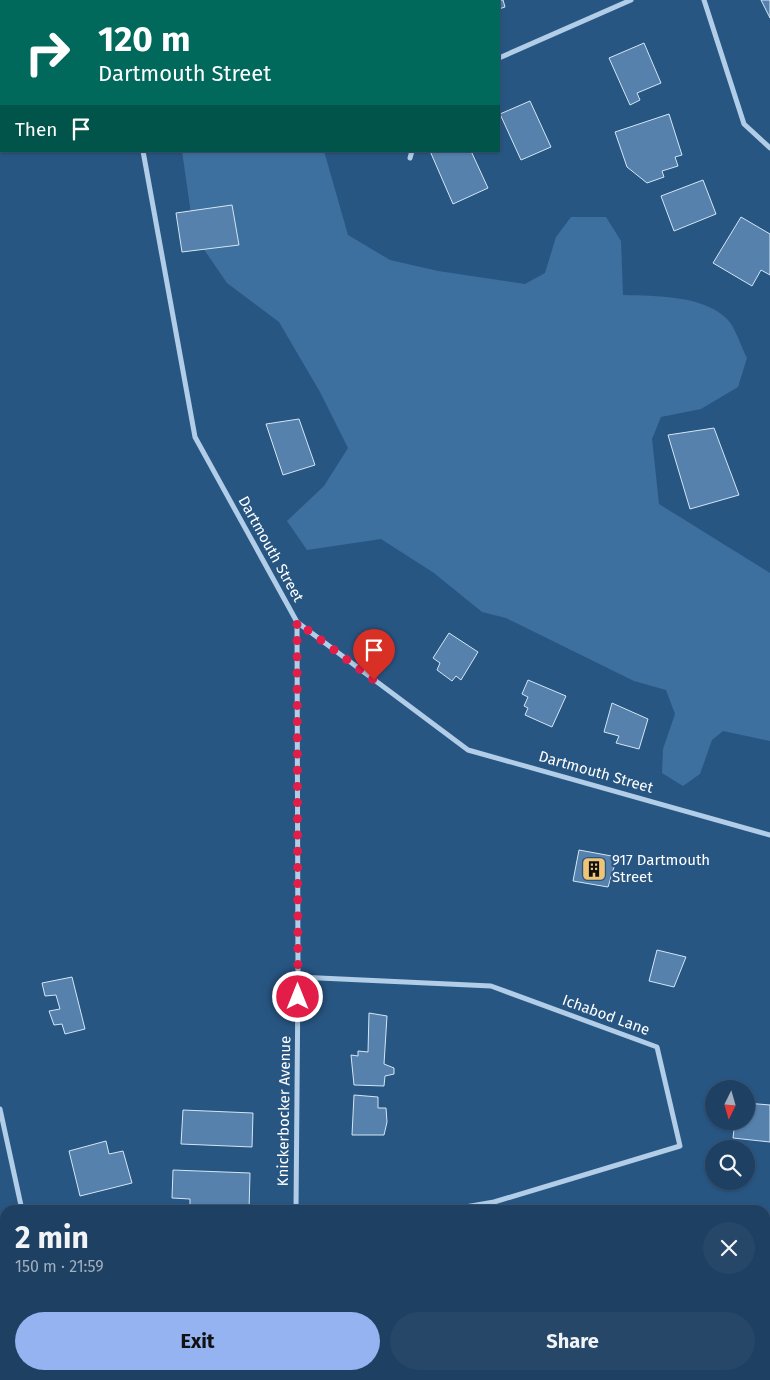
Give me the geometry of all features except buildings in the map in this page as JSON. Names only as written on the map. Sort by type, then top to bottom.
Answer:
[{"type":"street","points":[[500,58],[631,0]]},
{"type":"street","points":[[704,0],[744,124],[770,148]]},
{"type":"street","name":"Dartmouth Street","points":[[144,152],[195,437],[297,622],[468,750],[770,834]]},
{"type":"street","points":[[410,158],[412,152]]},
{"type":"street","name":"Knickerbocker Avenue","points":[[296,1205],[298,977],[297,622]]},
{"type":"street","name":"Ichabod Lane","points":[[298,977],[491,986],[657,1046],[680,1146],[494,1202],[477,1205]]},
{"type":"street","points":[[0,1108],[21,1205]]},
{"type":"shaded area","points":[[182,152],[324,152],[348,235],[390,260],[438,271],[525,284],[545,273],[556,237],[571,217],[606,217],[621,241],[623,295],[678,298],[692,301],[717,311],[727,319],[736,332],[747,358],[738,387],[701,409],[661,417],[652,439],[659,504],[770,573],[770,741],[723,731],[712,740],[700,774],[683,786],[662,773],[663,749],[675,714],[666,690],[634,681],[506,618],[482,612],[434,573],[381,539],[307,550],[287,521],[324,486],[348,448],[320,392],[279,322],[227,283],[194,235]]},
{"type":"place","name":"917 Dartmouth Street","points":[[594,869]]},
{"type":"route","points":[[298,997],[297,622],[374,680]]}]
